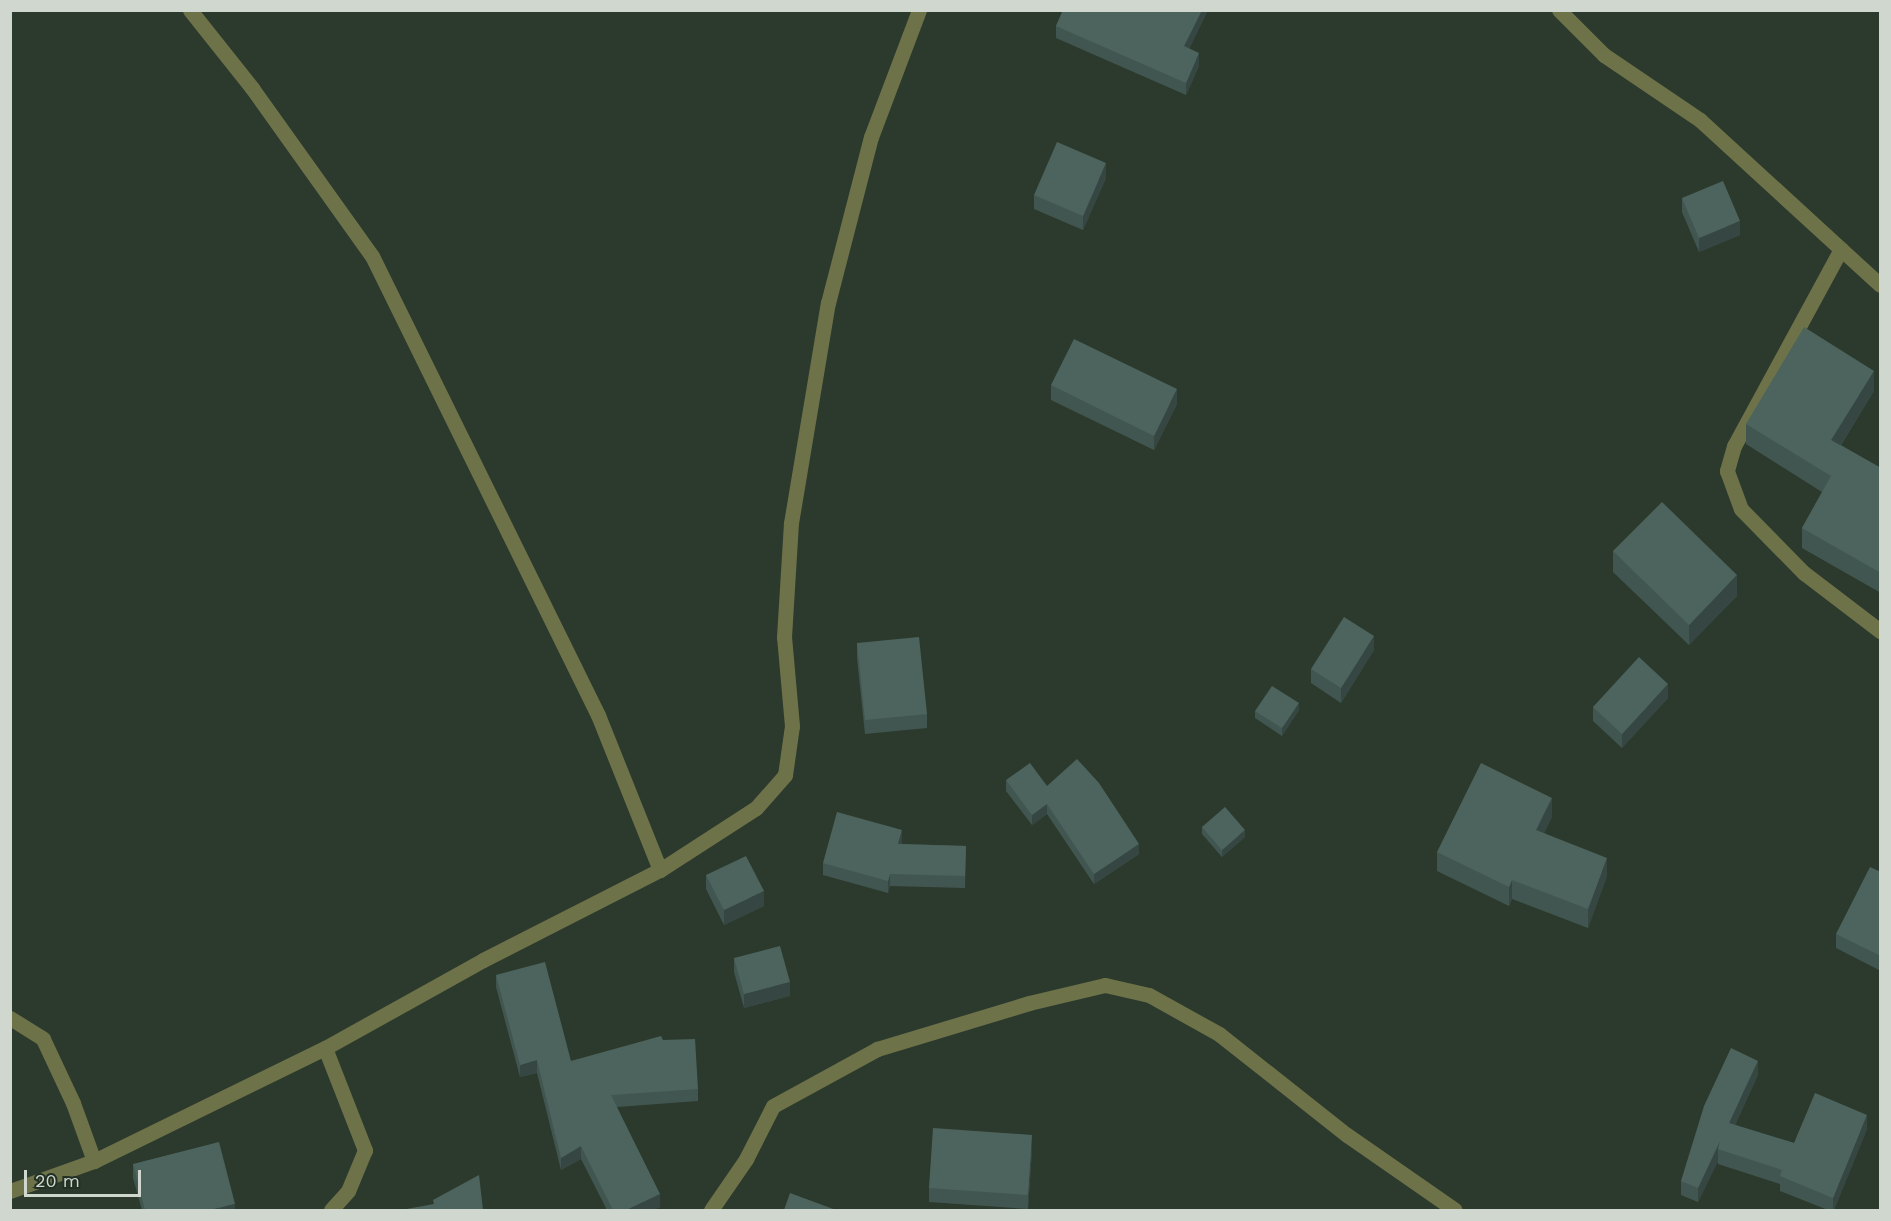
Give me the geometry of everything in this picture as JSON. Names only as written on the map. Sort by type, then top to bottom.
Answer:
[{"type":"street","points":[[190,10],[252,88],[372,256],[598,715],[660,870]]},
{"type":"street","points":[[10,1191],[94,1161],[325,1048],[483,960],[660,870],[756,808],[784,775],[792,726],[784,637],[791,524],[828,303],[872,137],[919,10]]},
{"type":"street","points":[[1559,10],[1604,55],[1700,120],[1881,285]]},
{"type":"street","points":[[1841,249],[1734,446],[1727,471],[1741,509],[1804,573],[1881,631]]},
{"type":"street","points":[[711,1210],[746,1159],[773,1106],[877,1049],[1029,1003],[1106,985],[1149,995],[1219,1034],[1347,1135],[1455,1210]]},
{"type":"street","points":[[10,1018],[43,1039],[73,1103],[94,1161]]},
{"type":"street","points":[[325,1048],[365,1150],[348,1191],[331,1210]]},
{"type":"building","points":[[1063,10],[1202,10],[1184,46],[1199,53],[1186,83],[1056,26]]},
{"type":"building","points":[[1057,142],[1106,163],[1083,216],[1034,195]]},
{"type":"building","points":[[1723,181],[1740,221],[1699,238],[1682,198]]},
{"type":"building","points":[[1804,327],[1874,371],[1831,440],[1881,468],[1881,573],[1802,528],[1831,476],[1746,424]]},
{"type":"building","points":[[1074,339],[1177,389],[1154,436],[1051,385]]},
{"type":"building","points":[[1662,502],[1737,575],[1689,625],[1613,551]]},
{"type":"building","points":[[1344,617],[1374,636],[1341,688],[1311,669]]},
{"type":"building","points":[[919,637],[927,714],[865,720],[857,643]]},
{"type":"building","points":[[1639,657],[1668,684],[1622,734],[1593,707]]},
{"type":"building","points":[[1272,686],[1299,703],[1282,728],[1255,711]]},
{"type":"building","points":[[1077,759],[1099,783],[1139,844],[1094,874],[1047,804],[1032,815],[1006,780],[1030,763],[1047,786]]},
{"type":"building","points":[[1481,763],[1552,798],[1536,830],[1607,858],[1588,909],[1512,880],[1509,887],[1437,852]]},
{"type":"building","points":[[1225,807],[1245,830],[1222,850],[1202,827]]},
{"type":"building","points":[[837,812],[902,830],[898,844],[966,846],[965,876],[890,874],[888,881],[823,863]]},
{"type":"building","points":[[746,856],[764,891],[724,910],[706,875]]},
{"type":"building","points":[[1870,867],[1881,872],[1881,956],[1836,934]]},
{"type":"building","points":[[780,946],[790,982],[744,994],[734,958]]},
{"type":"building","points":[[545,962],[571,1061],[661,1036],[663,1040],[695,1039],[698,1089],[611,1095],[660,1194],[626,1210],[613,1210],[581,1146],[561,1158],[537,1060],[520,1065],[496,975]]},
{"type":"building","points":[[1731,1048],[1758,1061],[1729,1123],[1794,1143],[1815,1093],[1867,1115],[1833,1198],[1780,1176],[1782,1170],[1718,1149],[1720,1141],[1698,1188],[1681,1181],[1704,1106]]},
{"type":"building","points":[[933,1128],[1032,1135],[1028,1195],[929,1188]]},
{"type":"building","points":[[219,1142],[235,1204],[209,1210],[145,1210],[133,1164]]},
{"type":"building","points":[[479,1175],[483,1210],[401,1210],[434,1204],[433,1200]]},
{"type":"building","points":[[790,1193],[836,1210],[784,1210]]}]
